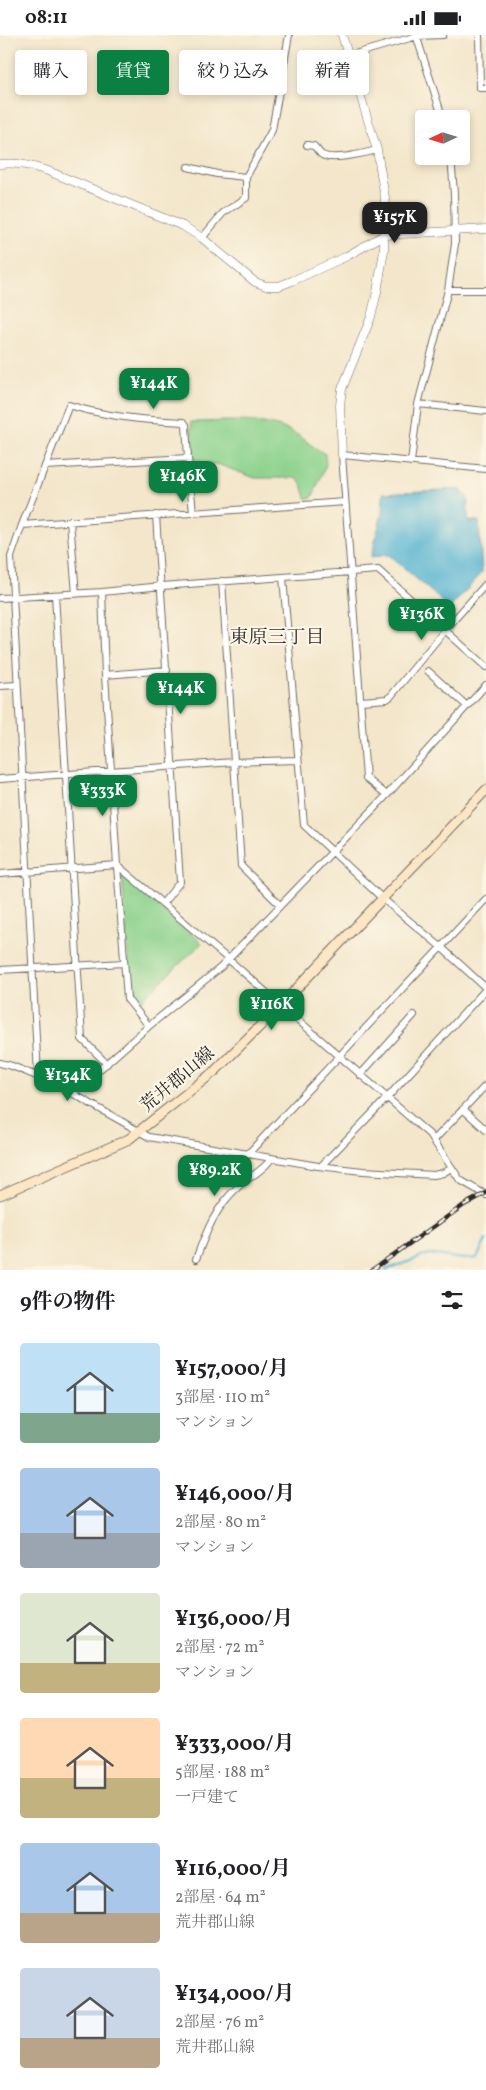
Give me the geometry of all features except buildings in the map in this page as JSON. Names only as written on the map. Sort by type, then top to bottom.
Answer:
[{"type":"main road","name":"荒井郡山線","points":[[0,1195],[129,1139],[215,1071],[281,1005],[486,790]]},
{"type":"street","points":[[202,238],[223,213],[244,200],[246,177],[271,134],[289,35]]},
{"type":"street","points":[[342,35],[346,50]]},
{"type":"street","points":[[365,50],[417,35],[442,35]]},
{"type":"street","points":[[417,35],[440,110]]},
{"type":"street","points":[[479,35],[480,88],[486,88]]},
{"type":"street","points":[[360,95],[377,150],[385,198],[384,235],[382,263],[372,311],[342,389],[340,415],[366,778],[387,795]]},
{"type":"street","points":[[307,145],[314,146],[321,155],[327,157],[377,150]]},
{"type":"street","points":[[0,164],[25,165],[48,171],[165,217],[202,238],[255,282],[272,287],[300,278],[347,256],[384,235],[486,229]]},
{"type":"street","points":[[412,462],[418,404],[448,290],[456,230],[452,165]]},
{"type":"street","points":[[188,167],[217,174],[246,177]]},
{"type":"street","points":[[448,290],[486,290]]},
{"type":"street","points":[[418,404],[486,411]]},
{"type":"street","points":[[38,1076],[34,969],[10,563],[22,525],[69,405],[124,417],[152,421],[184,422],[186,425],[193,513]]},
{"type":"street","points":[[342,455],[486,469]]},
{"type":"street","points":[[45,466],[188,458]]},
{"type":"street","points":[[22,525],[346,502]]},
{"type":"street","points":[[156,515],[180,882],[163,903]]},
{"type":"street","points":[[70,521],[76,594]]},
{"type":"street","points":[[0,598],[76,594],[162,585],[378,570],[486,667]]},
{"type":"street","points":[[283,577],[304,825],[383,899],[441,947],[486,989],[387,1098],[321,1166]]},
{"type":"street","points":[[222,581],[240,866],[280,905]]},
{"type":"street","points":[[361,701],[389,698],[486,584]]},
{"type":"street","points":[[102,592],[105,675],[127,999],[149,1026]]},
{"type":"street","points":[[55,595],[82,1039],[106,1065]]},
{"type":"street","points":[[105,675],[167,670]]},
{"type":"street","points":[[428,671],[467,706]]},
{"type":"street","points":[[0,686],[17,685]]},
{"type":"street","points":[[73,1093],[228,959],[387,795],[486,685]]},
{"type":"street","points":[[0,779],[234,761],[297,760]]},
{"type":"street","points":[[0,874],[117,865],[228,959],[434,1140],[450,1169],[460,1181],[486,1195]]},
{"type":"street","points":[[247,1155],[486,899]]},
{"type":"street","points":[[0,970],[124,963]]},
{"type":"street","points":[[360,1075],[414,1015]]},
{"type":"street","points":[[0,1063],[38,1076],[73,1093],[138,1133],[163,1140],[321,1166],[424,1175],[440,1174],[450,1169]]},
{"type":"street","points":[[434,1140],[486,1085]]},
{"type":"street","points":[[463,1109],[486,1130]]},
{"type":"street","points":[[196,1259],[208,1226],[220,1208],[238,1187],[265,1167],[270,1159]]},
{"type":"green space","points":[[240,421],[265,423],[298,435],[325,454],[326,465],[312,498],[306,498],[302,484],[296,478],[255,478],[217,464],[194,464],[191,422]]},
{"type":"green space","points":[[122,875],[202,943],[138,1003],[131,996]]},
{"type":"water","points":[[460,489],[468,498],[468,521],[479,521],[482,573],[450,608],[389,555],[371,557],[382,513],[383,493]]},
{"type":"waterway","points":[[386,1270],[429,1254],[463,1259],[477,1258],[486,1240]]},
{"type":"railway","points":[[372,1270],[464,1205],[486,1193]]},
{"type":"district","name":"東原三丁目","points":[[277,636]]}]
